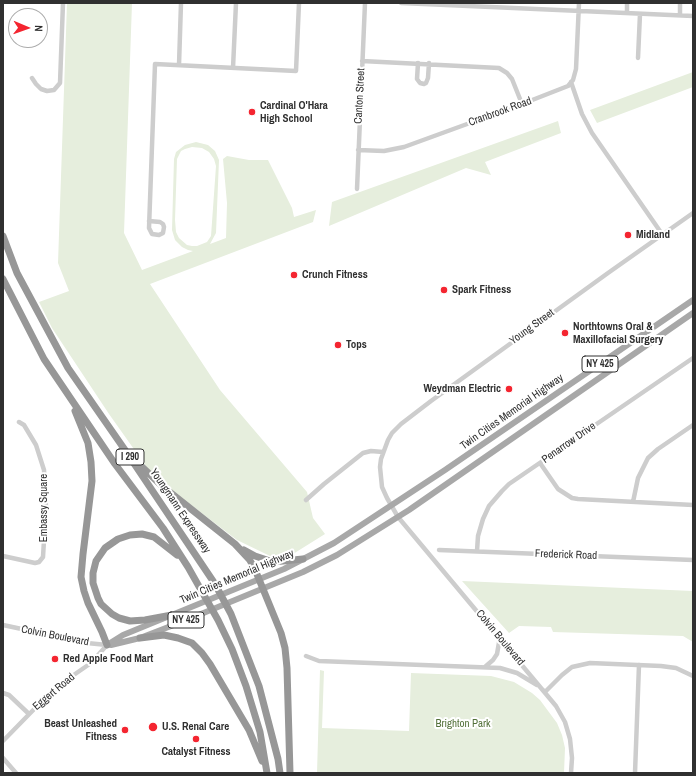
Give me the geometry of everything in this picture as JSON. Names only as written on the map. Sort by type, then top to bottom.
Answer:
[{"type":"highway","name":"Youngmann Expressway","points":[[3,236],[17,273],[68,368],[126,450],[215,584],[231,614],[259,686],[278,759],[280,773]]},
{"type":"highway","name":"I 290","points":[[3,279],[44,359],[115,464],[163,528],[188,567],[218,620],[232,649],[246,686],[260,732],[266,773]]},
{"type":"highway","points":[[68,394],[88,443],[91,462],[92,481],[81,577],[88,603],[107,645]]},
{"type":"highway","points":[[126,450],[162,486],[235,544],[264,560],[276,562],[303,559]]},
{"type":"highway","points":[[172,615],[145,620],[130,620],[119,618],[112,614],[101,604],[95,591],[93,583],[94,567],[100,555],[111,542],[124,536],[142,534],[160,540],[175,552],[188,567]]},
{"type":"highway","points":[[235,544],[249,559],[264,589],[281,633],[285,648],[290,773]]},
{"type":"highway","points":[[140,638],[164,635],[178,638],[192,643],[202,653],[249,730],[266,773]]},
{"type":"main road","name":"Twin Cities Memorial Highway","points":[[107,645],[123,636],[259,579],[334,543],[391,506],[693,300]]},
{"type":"main road","name":"Twin Cities Memorial Highway","points":[[107,645],[140,638],[264,589],[337,555],[398,517],[693,313]]},
{"type":"street","points":[[32,78],[41,89],[47,91],[54,90],[60,83],[63,3]]},
{"type":"street","points":[[179,65],[181,3]]},
{"type":"street","points":[[233,68],[236,3]]},
{"type":"street","points":[[149,221],[155,64],[296,71],[299,3]]},
{"type":"street","name":"Canton Street","points":[[357,190],[365,3]]},
{"type":"street","points":[[401,3],[693,16]]},
{"type":"street","points":[[524,9],[525,3]]},
{"type":"street","points":[[579,3],[576,69],[571,82],[582,114],[592,133],[662,234]]},
{"type":"street","points":[[627,13],[628,3]]},
{"type":"street","points":[[680,3],[680,15]]},
{"type":"street","points":[[638,58],[640,14]]},
{"type":"street","points":[[362,61],[429,63],[499,68],[510,76],[522,104]]},
{"type":"street","points":[[418,63],[417,79],[420,83],[424,84],[428,78],[429,63]]},
{"type":"street","name":"Cranbrook Road","points":[[358,150],[384,151],[404,147],[564,88],[571,82]]},
{"type":"street","name":"Young Street","points":[[398,517],[382,486],[380,467],[383,452],[388,440],[398,428],[430,401],[693,213]]},
{"type":"street","name":"Penarrow Drive","points":[[477,551],[479,529],[489,506],[509,484],[693,358]]},
{"type":"street","name":"Embassy Square","points":[[3,556],[35,563],[39,562],[43,557],[46,507],[44,470],[36,444],[24,425],[19,422]]},
{"type":"street","points":[[633,502],[638,478],[648,458],[658,449],[693,425]]},
{"type":"street","points":[[306,500],[363,453],[371,451],[383,452]]},
{"type":"street","points":[[540,463],[558,489],[568,496],[578,499],[693,505]]},
{"type":"street","name":"Colvin Boulevard","points":[[398,517],[500,637],[561,713],[568,730],[571,749],[571,773]]},
{"type":"street","name":"Frederick Road","points":[[439,550],[693,560]]},
{"type":"street","name":"Colvin Boulevard","points":[[3,626],[88,643],[107,645]]},
{"type":"street","points":[[486,666],[497,654],[500,637]]},
{"type":"street","name":"Eggert Road","points":[[3,741],[29,714],[66,681],[91,663],[107,645]]},
{"type":"street","points":[[306,656],[319,661],[486,666],[500,668],[517,673],[533,682],[545,692],[562,675],[578,665],[590,663],[672,667],[693,676]]},
{"type":"street","points":[[635,773],[639,665]]},
{"type":"street","points":[[3,693],[9,695],[29,714]]},
{"type":"street","points":[[3,758],[16,773]]},
{"type":"green space","points":[[67,3],[132,3],[124,233],[142,270],[193,251],[182,247],[175,240],[172,230],[174,159],[176,152],[185,145],[196,142],[208,145],[215,151],[219,160],[216,233],[210,244],[226,238],[227,203],[223,159],[227,156],[249,160],[268,160],[292,208],[294,217],[316,210],[313,222],[150,284],[220,390],[307,492],[313,518],[325,534],[293,554],[270,556],[237,540],[174,492],[148,469],[109,414],[52,328],[39,302],[69,291],[58,263]],"holes":[[[192,147],[202,148],[209,152],[214,159],[216,166],[211,236],[207,242],[197,246],[192,246],[187,245],[179,238],[176,232],[177,159],[181,151],[185,149]]]},
{"type":"green space","points":[[693,72],[693,87],[597,123],[590,110]]},
{"type":"green space","points":[[558,121],[561,133],[485,162],[491,175],[466,168],[329,226],[332,202]]},
{"type":"green space","points":[[462,581],[693,591],[693,642],[683,636],[553,632],[551,627],[519,626],[509,633]]},
{"type":"green space","name":"Brighton Park","points":[[320,670],[324,671],[322,728],[409,731],[411,673],[491,676],[514,682],[532,693],[540,700],[557,723],[565,748],[564,773],[317,773]]},
{"type":"place","name":"Cardinal O'Hara High School","points":[[252,112]]},
{"type":"place","name":"Midland","points":[[628,235]]},
{"type":"place","name":"Crunch Fitness","points":[[294,275]]},
{"type":"place","name":"Spark Fitness","points":[[444,290]]},
{"type":"place","name":"Northtowns Oral & Maxillofacial Surgery","points":[[565,333]]},
{"type":"place","name":"Tops","points":[[338,345]]},
{"type":"place","name":"Weydman Electric","points":[[509,389]]},
{"type":"place","name":"Red Apple Food Mart","points":[[55,659]]},
{"type":"place","name":"U.S. Renal Care","points":[[153,727]]},
{"type":"place","name":"Beast Unleashed Fitness","points":[[125,730]]},
{"type":"place","name":"Catalyst Fitness","points":[[196,739]]}]
